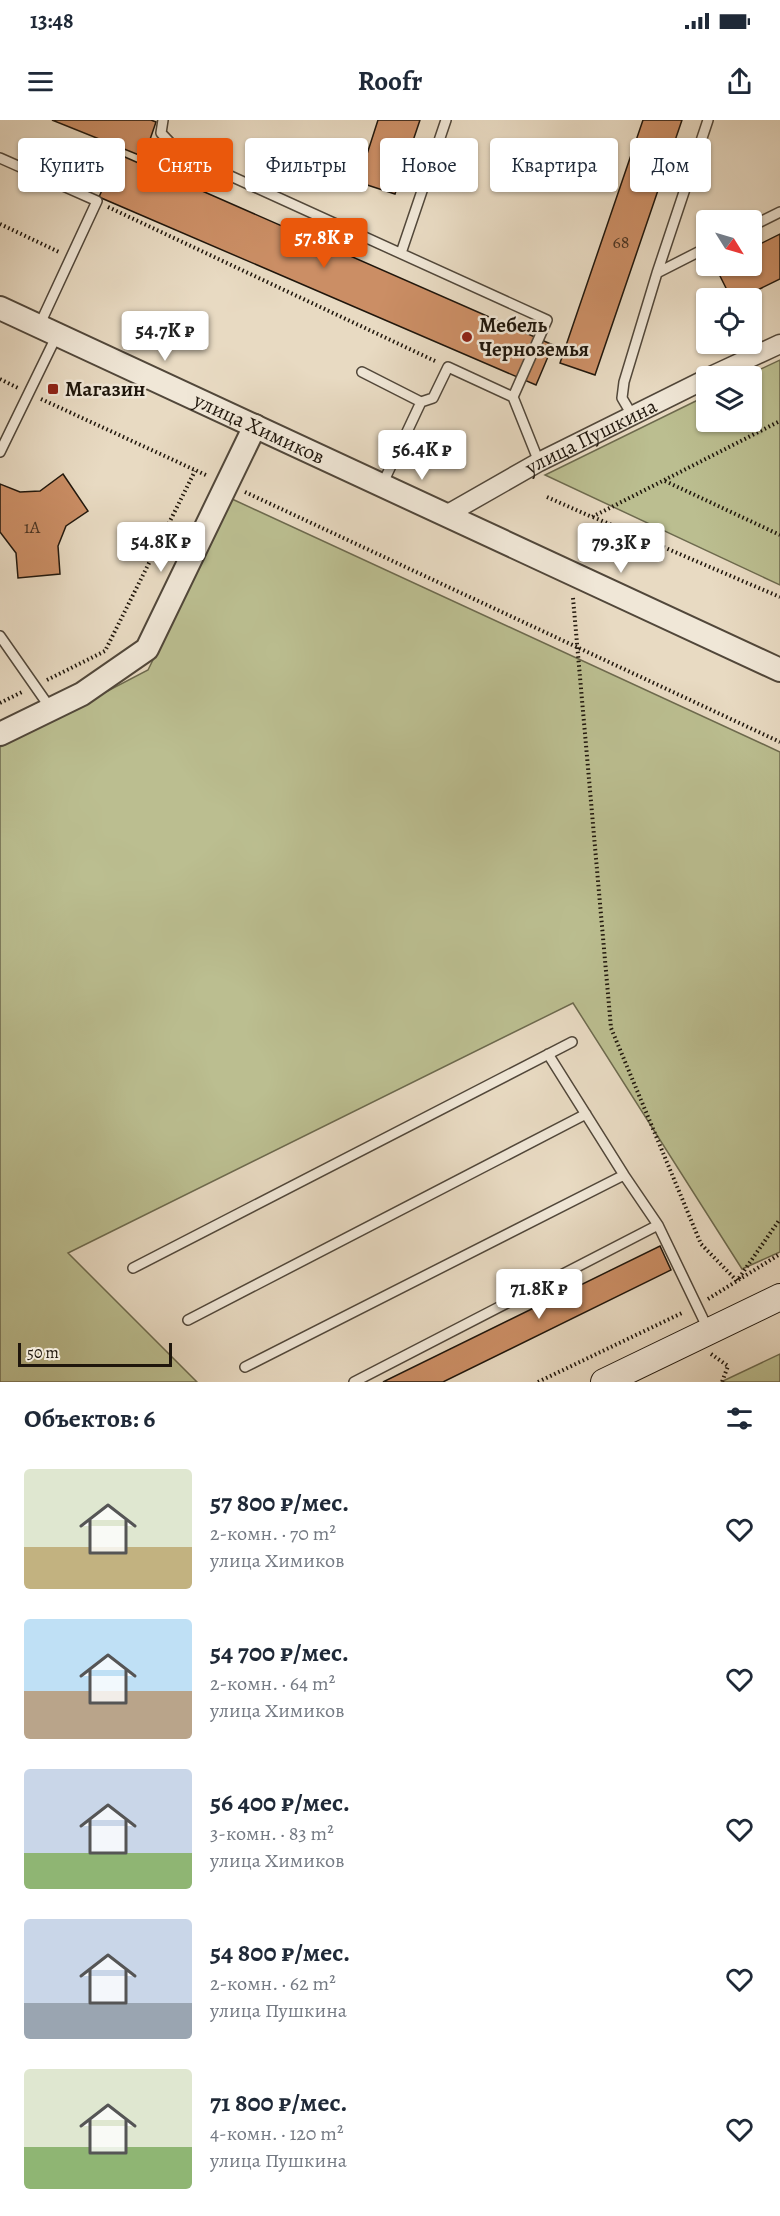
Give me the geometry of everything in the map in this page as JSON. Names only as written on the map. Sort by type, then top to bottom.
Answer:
[{"type":"main road","points":[[604,1382],[780,1297]]},
{"type":"street","name":"улица Химиков","points":[[0,308],[780,670]]},
{"type":"street","points":[[733,366],[780,344]]},
{"type":"street","name":"улица Пушкина","points":[[446,514],[538,462],[696,384]]},
{"type":"street","points":[[0,734],[82,694],[147,649],[255,426]]},
{"type":"lane","points":[[163,120],[161,133],[180,153],[547,320],[513,398]]},
{"type":"lane","points":[[401,253],[447,120]]},
{"type":"lane","points":[[632,415],[622,398],[624,382],[657,273],[708,120]]},
{"type":"lane","points":[[0,158],[97,201],[71,257],[29,393],[0,452]]},
{"type":"lane","points":[[762,221],[780,212]]},
{"type":"lane","points":[[657,273],[696,253]]},
{"type":"lane","points":[[362,372],[421,402],[433,398],[448,367],[513,398],[538,462]]},
{"type":"lane","points":[[382,485],[421,402]]},
{"type":"lane","points":[[0,636],[51,709]]},
{"type":"lane","points":[[133,1268],[572,1042]]},
{"type":"lane","points":[[548,1054],[658,1225],[709,1331]]},
{"type":"lane","points":[[188,1320],[586,1114]]},
{"type":"lane","points":[[245,1367],[624,1175]]},
{"type":"lane","points":[[354,1382],[658,1225]]},
{"type":"path","points":[[97,201],[448,367]]},
{"type":"path","points":[[0,225],[71,257]]},
{"type":"path","points":[[0,379],[780,742]]},
{"type":"path","points":[[592,517],[780,421]]},
{"type":"path","points":[[0,703],[105,651],[195,471]]},
{"type":"path","points":[[664,481],[780,535]]},
{"type":"path","points":[[547,497],[780,597]]},
{"type":"path","points":[[573,598],[611,1028],[701,1244],[737,1281]]},
{"type":"path","points":[[737,1281],[780,1218]]},
{"type":"path","points":[[737,1281],[780,1254]]},
{"type":"path","points":[[538,1382],[687,1310]]},
{"type":"green space","points":[[780,360],[780,585],[545,475],[696,401],[696,432],[762,432],[762,368]]},
{"type":"green space","points":[[232,499],[780,752],[780,1252],[742,1269],[573,1003],[68,1253],[197,1382],[0,1382],[0,747],[148,670]]},
{"type":"green space","points":[[780,1354],[780,1382],[721,1382]]},
{"type":"building","points":[[52,120],[151,120],[156,122],[151,138],[137,138],[137,154],[125,149],[125,138],[97,138]]},
{"type":"building","points":[[378,120],[420,120],[414,138],[380,138],[380,189],[368,185],[368,151]]},
{"type":"building","points":[[643,120],[682,120],[676,138],[637,138]]},
{"type":"building","points":[[125,157],[137,162],[137,192],[205,192],[553,345],[536,385],[99,197],[101,192],[125,192]]},
{"type":"building","points":[[630,158],[630,192],[657,192],[595,375],[560,363]]},
{"type":"building","points":[[780,234],[780,279],[762,288],[726,288],[720,276],[762,276],[762,243]]},
{"type":"building","points":[[63,474],[88,511],[66,526],[58,546],[60,574],[18,578],[16,553],[0,532],[0,484],[20,492],[40,491]]},
{"type":"building","points":[[660,1246],[671,1270],[443,1382],[383,1382]]},
{"type":"place","name":"Мебель Черноземья","points":[[467,337]]},
{"type":"place","name":"Магазин","points":[[53,389]]}]
